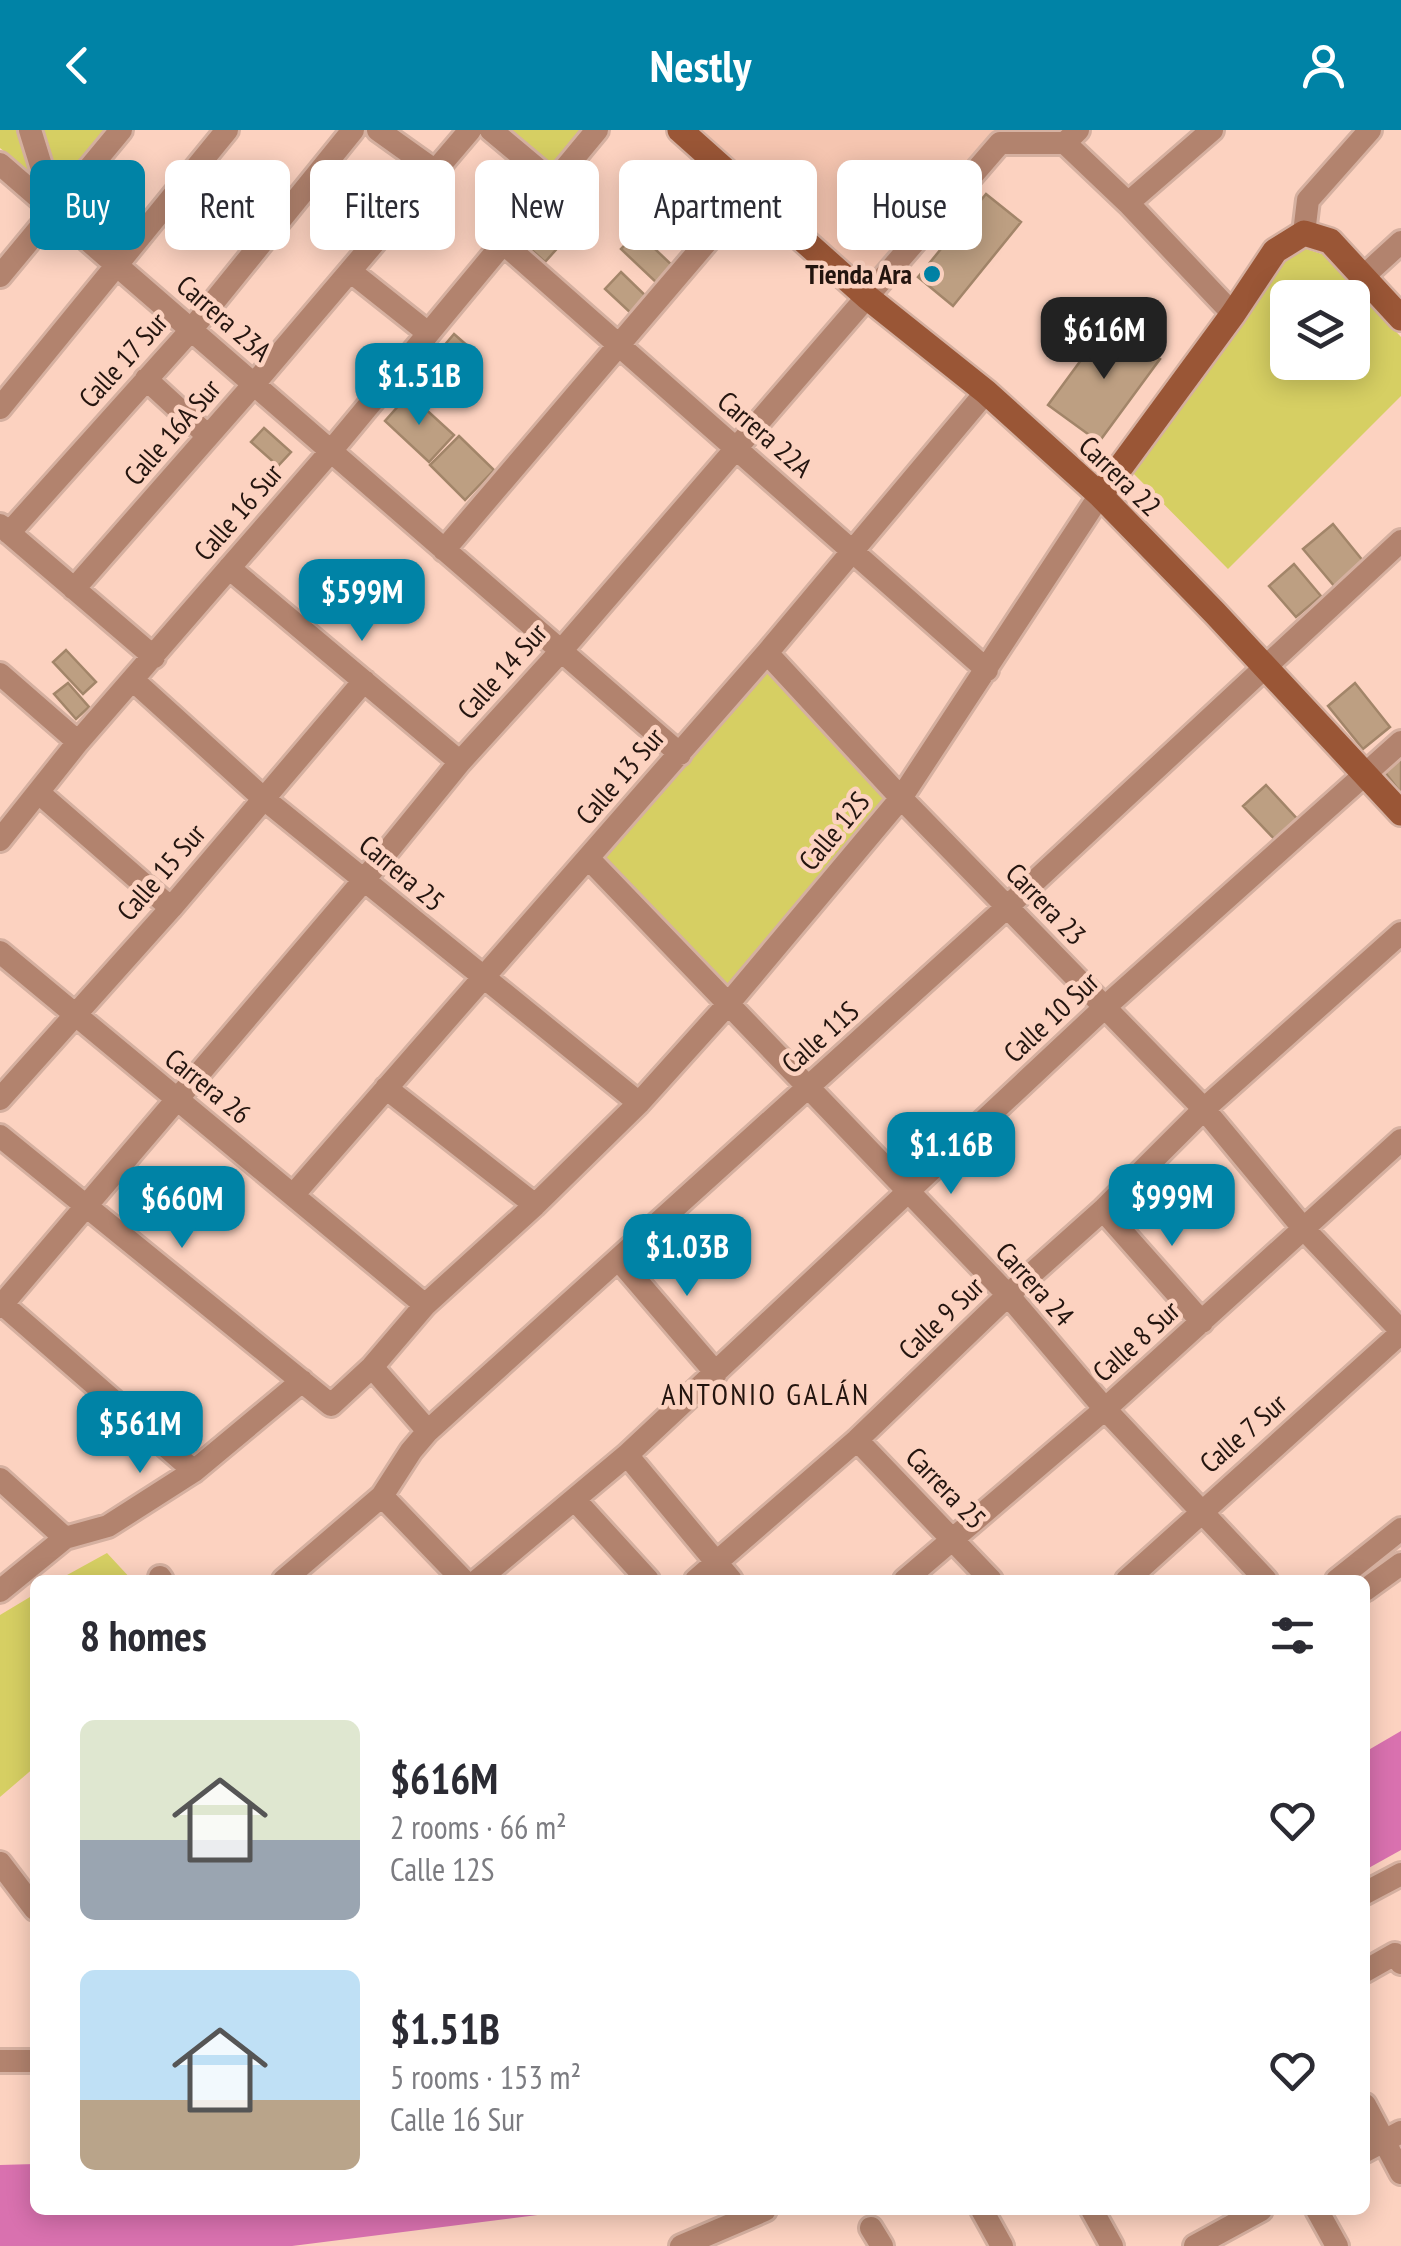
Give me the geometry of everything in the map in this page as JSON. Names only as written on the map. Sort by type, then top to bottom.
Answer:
[{"type":"street","points":[[30,130],[39,160]]},
{"type":"street","points":[[97,160],[121,130]]},
{"type":"street","points":[[0,408],[227,130]]},
{"type":"street","name":"Calle 17 Sur","points":[[4,529],[191,330],[353,130]]},
{"type":"street","points":[[378,130],[420,160]]},
{"type":"street","name":"Calle 16A Sur","points":[[443,160],[470,130]]},
{"type":"street","points":[[490,130],[526,160]]},
{"type":"street","name":"Calle 16 Sur","points":[[572,160],[598,130]]},
{"type":"street","name":"Carrera 22","points":[[680,130],[716,160]]},
{"type":"street","points":[[1128,203],[1212,130]]},
{"type":"street","points":[[1358,134],[1308,200],[1304,233],[1330,242],[1401,318]]},
{"type":"street","points":[[1071,136],[1233,314]]},
{"type":"street","name":"Calle 14 Sur","points":[[1,1304],[177,1101],[460,762],[561,651],[1000,144],[1071,136]]},
{"type":"street","name":"Carrera 23A","points":[[0,164],[30,190]]},
{"type":"street","name":"Calle 12S","points":[[302,1381],[331,1406],[372,1367],[426,1304],[536,1205],[639,1102],[728,1003],[901,798],[1100,495],[1233,314],[1275,250],[1304,233]]},
{"type":"street","points":[[0,276],[30,241]]},
{"type":"street","points":[[1364,276],[1401,242]]},
{"type":"street","name":"Carrera 23A","points":[[99,250],[680,754]]},
{"type":"street","name":"Calle 16A Sur","points":[[74,589],[367,250]]},
{"type":"street","name":"Calle 16 Sur","points":[[0,840],[78,742],[330,451],[496,250]]},
{"type":"street","name":"Carrera 22A","points":[[512,250],[987,670]]},
{"type":"street","points":[[444,550],[700,250]]},
{"type":"street","name":"Carrera 22","points":[[816,250],[867,297],[986,392],[1100,495],[1401,813]]},
{"type":"street","points":[[350,271],[428,334]]},
{"type":"street","points":[[146,379],[208,436]]},
{"type":"street","name":"Calle 13 Sur","points":[[294,1194],[480,977],[680,754],[986,392]]},
{"type":"street","points":[[4,529],[154,657]]},
{"type":"street","name":"Calle 11S","points":[[296,1575],[382,1496],[410,1451],[428,1431],[1007,907],[1401,541]]},
{"type":"street","points":[[229,568],[460,762]]},
{"type":"street","name":"Carrera 23","points":[[768,652],[901,798],[1204,1109],[1304,1228],[1401,1332]]},
{"type":"street","points":[[0,674],[78,742]]},
{"type":"street","name":"Carrera 25","points":[[134,681],[264,798],[480,977],[639,1102]]},
{"type":"street","name":"Calle 15 Sur","points":[[0,1099],[171,908],[364,681]]},
{"type":"street","name":"Calle 10 Sur","points":[[484,1575],[627,1455],[1105,1008],[1401,742]]},
{"type":"street","points":[[39,793],[171,908]]},
{"type":"street","name":"Carrera 24","points":[[588,858],[1008,1296],[1105,1409],[1261,1575]]},
{"type":"street","name":"Calle 9 Sur","points":[[724,1571],[1204,1109],[1401,933]]},
{"type":"street","name":"Carrera 26","points":[[0,952],[426,1304]]},
{"type":"street","points":[[386,1088],[536,1205]]},
{"type":"street","points":[[0,1136],[302,1381],[194,1471],[108,1526],[65,1538],[0,1590]]},
{"type":"street","name":"Calle 8 Sur","points":[[910,1575],[1105,1409],[1401,1140]]},
{"type":"street","points":[[1103,1210],[1202,1322]]},
{"type":"street","points":[[618,1259],[716,1374]]},
{"type":"street","points":[[1,1304],[194,1471]]},
{"type":"street","name":"Calle 7 Sur","points":[[1132,1575],[1401,1332]]},
{"type":"street","points":[[372,1367],[428,1431]]},
{"type":"street","name":"Carrera 25","points":[[857,1440],[987,1575]]},
{"type":"street","points":[[627,1455],[724,1571]]},
{"type":"street","points":[[0,1479],[65,1538]]},
{"type":"street","points":[[382,1496],[458,1575]]},
{"type":"street","points":[[575,1500],[643,1575]]},
{"type":"street","points":[[1343,1575],[1401,1529]]},
{"type":"street","points":[[1370,1586],[1401,1564]]},
{"type":"street","points":[[0,1863],[30,1902]]},
{"type":"street","points":[[1370,1890],[1401,1874]]},
{"type":"street","points":[[1370,1968],[1398,1958]]},
{"type":"street","points":[[1370,2116],[1401,2173]]},
{"type":"street","points":[[681,2246],[752,2215]]},
{"type":"street","points":[[985,2215],[1002,2246]]},
{"type":"street","points":[[1095,2215],[1112,2246]]},
{"type":"street","points":[[1194,2246],[1251,2215]]},
{"type":"street","points":[[1320,2215],[1336,2246]]},
{"type":"shaded area","points":[[0,130],[117,130],[92,160],[30,160],[30,173],[0,148]]},
{"type":"shaded area","points":[[498,130],[591,130],[566,160],[531,160]]},
{"type":"shaded area","points":[[694,130],[1069,130],[1059,139],[997,140],[980,160],[837,160],[837,250],[902,250],[871,286],[817,238],[817,160],[728,160]]},
{"type":"shaded area","points":[[1303,248],[1325,255],[1348,280],[1270,280],[1270,380],[1370,380],[1370,304],[1401,337],[1401,396],[1228,569],[1130,470],[1279,262]]},
{"type":"shaded area","points":[[766,666],[889,800],[730,989],[600,856]]},
{"type":"shaded area","points":[[107,1553],[127,1575],[67,1575]]},
{"type":"shaded area","points":[[30,1597],[30,1771],[0,1797],[0,1615]]},
{"type":"shaded area","points":[[1401,1731],[1401,1850],[1370,1867],[1370,1749]]},
{"type":"shaded area","points":[[30,2164],[30,2215],[537,2215],[292,2246],[0,2246],[0,2165]]},
{"type":"building","points":[[986,194],[1021,222],[953,306],[918,277],[940,250],[982,250],[982,199]]},
{"type":"building","points":[[532,250],[556,250],[545,262]]},
{"type":"building","points":[[622,250],[656,250],[675,268],[659,285]]},
{"type":"building","points":[[621,272],[650,300],[634,316],[605,289]]},
{"type":"building","points":[[1109,322],[1160,359],[1099,442],[1048,405]]},
{"type":"building","points":[[454,334],[478,355],[466,369],[442,348]]},
{"type":"building","points":[[409,394],[454,435],[429,462],[385,421]]},
{"type":"building","points":[[264,428],[291,452],[278,466],[251,442]]},
{"type":"building","points":[[459,436],[494,470],[465,500],[430,465]]},
{"type":"building","points":[[1333,524],[1364,562],[1335,587],[1303,549]]},
{"type":"building","points":[[1294,564],[1321,596],[1296,617],[1269,586]]},
{"type":"building","points":[[66,650],[96,682],[83,694],[53,662]]},
{"type":"building","points":[[68,683],[89,707],[76,719],[54,694]]},
{"type":"building","points":[[1355,683],[1390,727],[1363,749],[1328,706]]},
{"type":"building","points":[[1401,758],[1401,793],[1384,771]]},
{"type":"building","points":[[1266,785],[1301,823],[1279,844],[1243,806]]},
{"type":"place","name":"Tienda Ara","points":[[932,274]]},
{"type":"district","name":"ANTONIO GALÁN","points":[[766,1395]]}]
